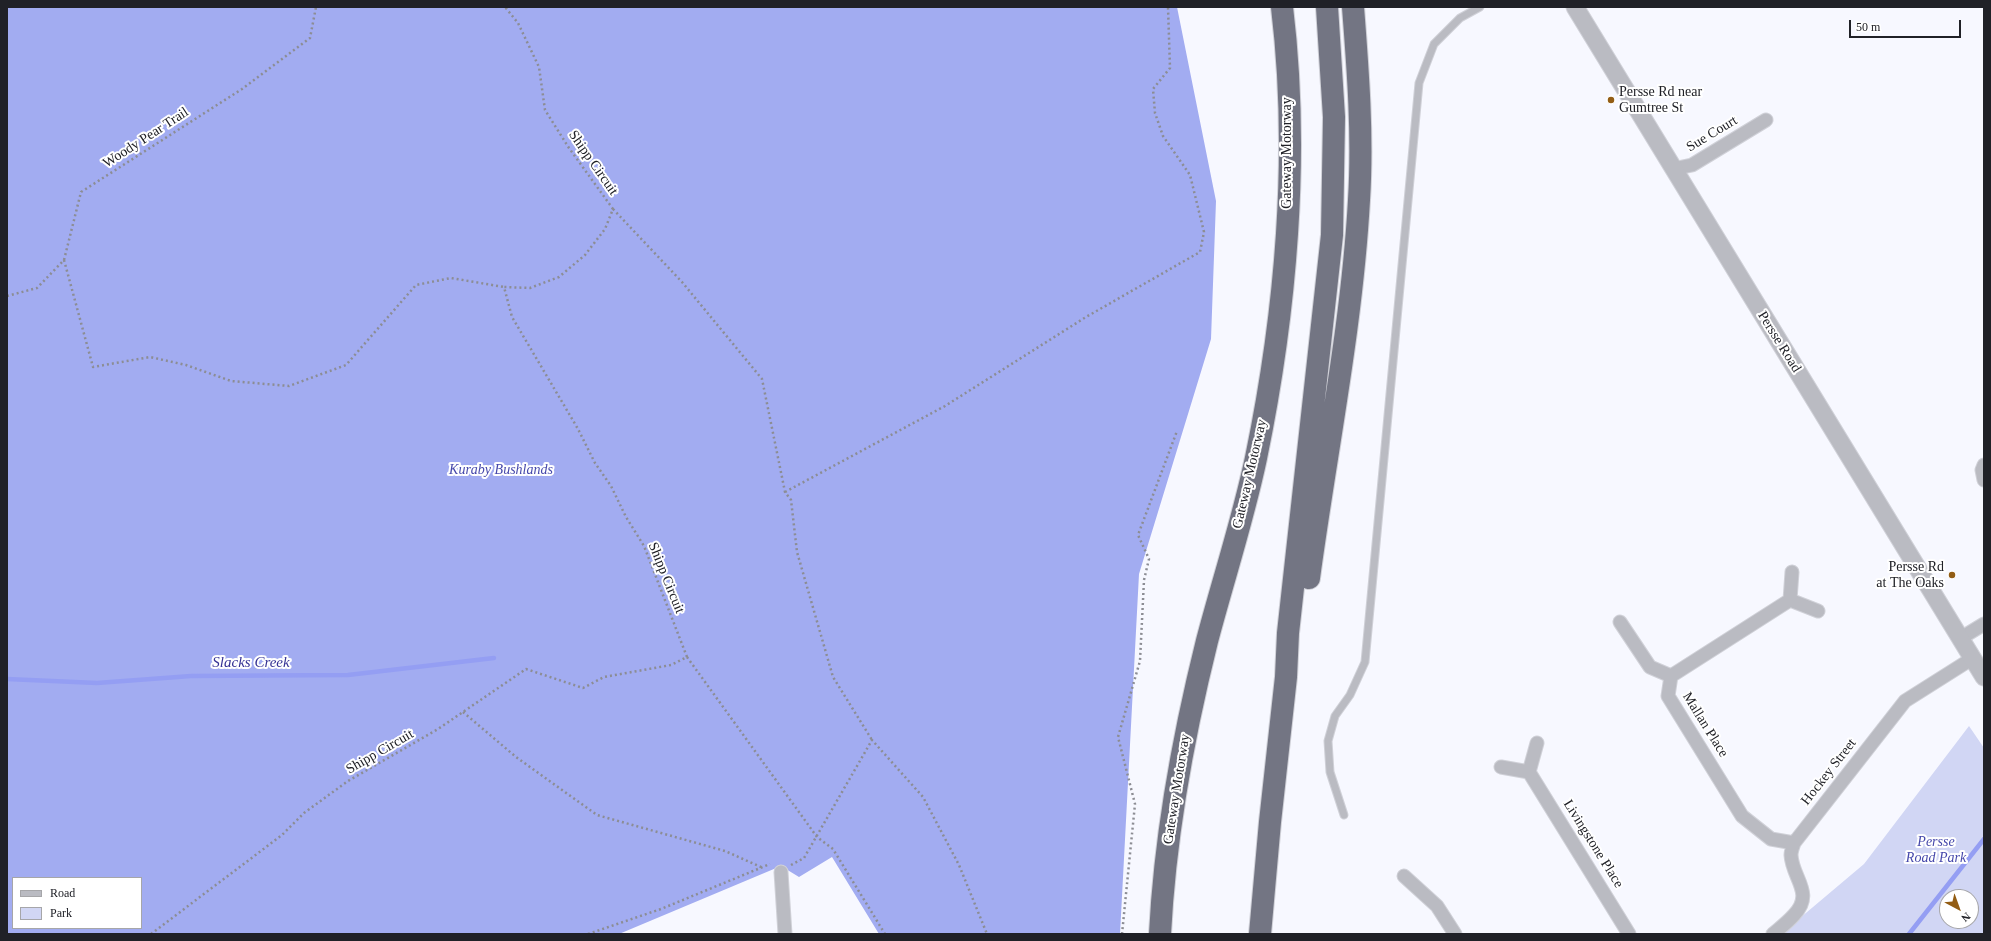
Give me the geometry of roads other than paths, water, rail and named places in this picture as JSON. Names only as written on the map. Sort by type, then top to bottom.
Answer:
[{"type":"highway","name":"Gateway Motorway","points":[[1160,934],[1168,845],[1181,759],[1208,639],[1256,460],[1280,316],[1289,188],[1289,125],[1282,7]]},
{"type":"highway","points":[[1260,934],[1270,822],[1286,677],[1288,633],[1332,235],[1334,117],[1327,7]]},
{"type":"highway","points":[[1286,677],[1302,626],[1320,494],[1346,334],[1354,265],[1359,200],[1360,113],[1353,7]]},
{"type":"street","name":"Persse Road","points":[[1575,7],[1984,677]]},
{"type":"street","name":"Sue Court","points":[[1673,169],[1692,165],[1766,120]]},
{"type":"street","points":[[1984,465],[1982,470],[1984,480]]},
{"type":"street","points":[[1790,600],[1792,572]]},
{"type":"street","points":[[1790,600],[1818,611]]},
{"type":"street","points":[[1620,622],[1650,667],[1671,676],[1790,600]]},
{"type":"street","points":[[1961,638],[1984,624]]},
{"type":"street","name":"Hockey Street","points":[[1794,843],[1905,701],[1973,658]]},
{"type":"street","name":"Mallan Place","points":[[1671,676],[1668,696],[1742,816],[1770,839],[1794,843]]},
{"type":"street","points":[[1500,767],[1529,772],[1537,743]]},
{"type":"street","name":"Livingstone Place","points":[[1529,772],[1629,934]]},
{"type":"street","points":[[1773,934],[1795,915],[1804,900],[1802,887],[1794,868],[1791,854],[1794,843]]},
{"type":"street","points":[[781,872],[785,934]]},
{"type":"street","points":[[1404,876],[1437,906],[1455,934]]},
{"type":"lane","points":[[1344,815],[1330,772],[1328,741],[1335,716],[1350,695],[1364,662],[1419,83],[1434,44],[1460,18],[1480,7]]},
{"type":"waterway","name":"Slacks Creek","points":[[7,679],[97,683],[191,676],[348,675],[494,658]]},
{"type":"waterway","points":[[1909,934],[1984,839]]},
{"type":"place","name":"Persse Rd near Gumtree St","points":[[1611,100]]},
{"type":"place","name":"Persse Rd at The Oaks","points":[[1952,575]]},
{"type":"park label","name":"Kuraby Bushlands","points":[[501,470]]},
{"type":"park label","name":"Persse Road Park","points":[[1936,850]]}]
